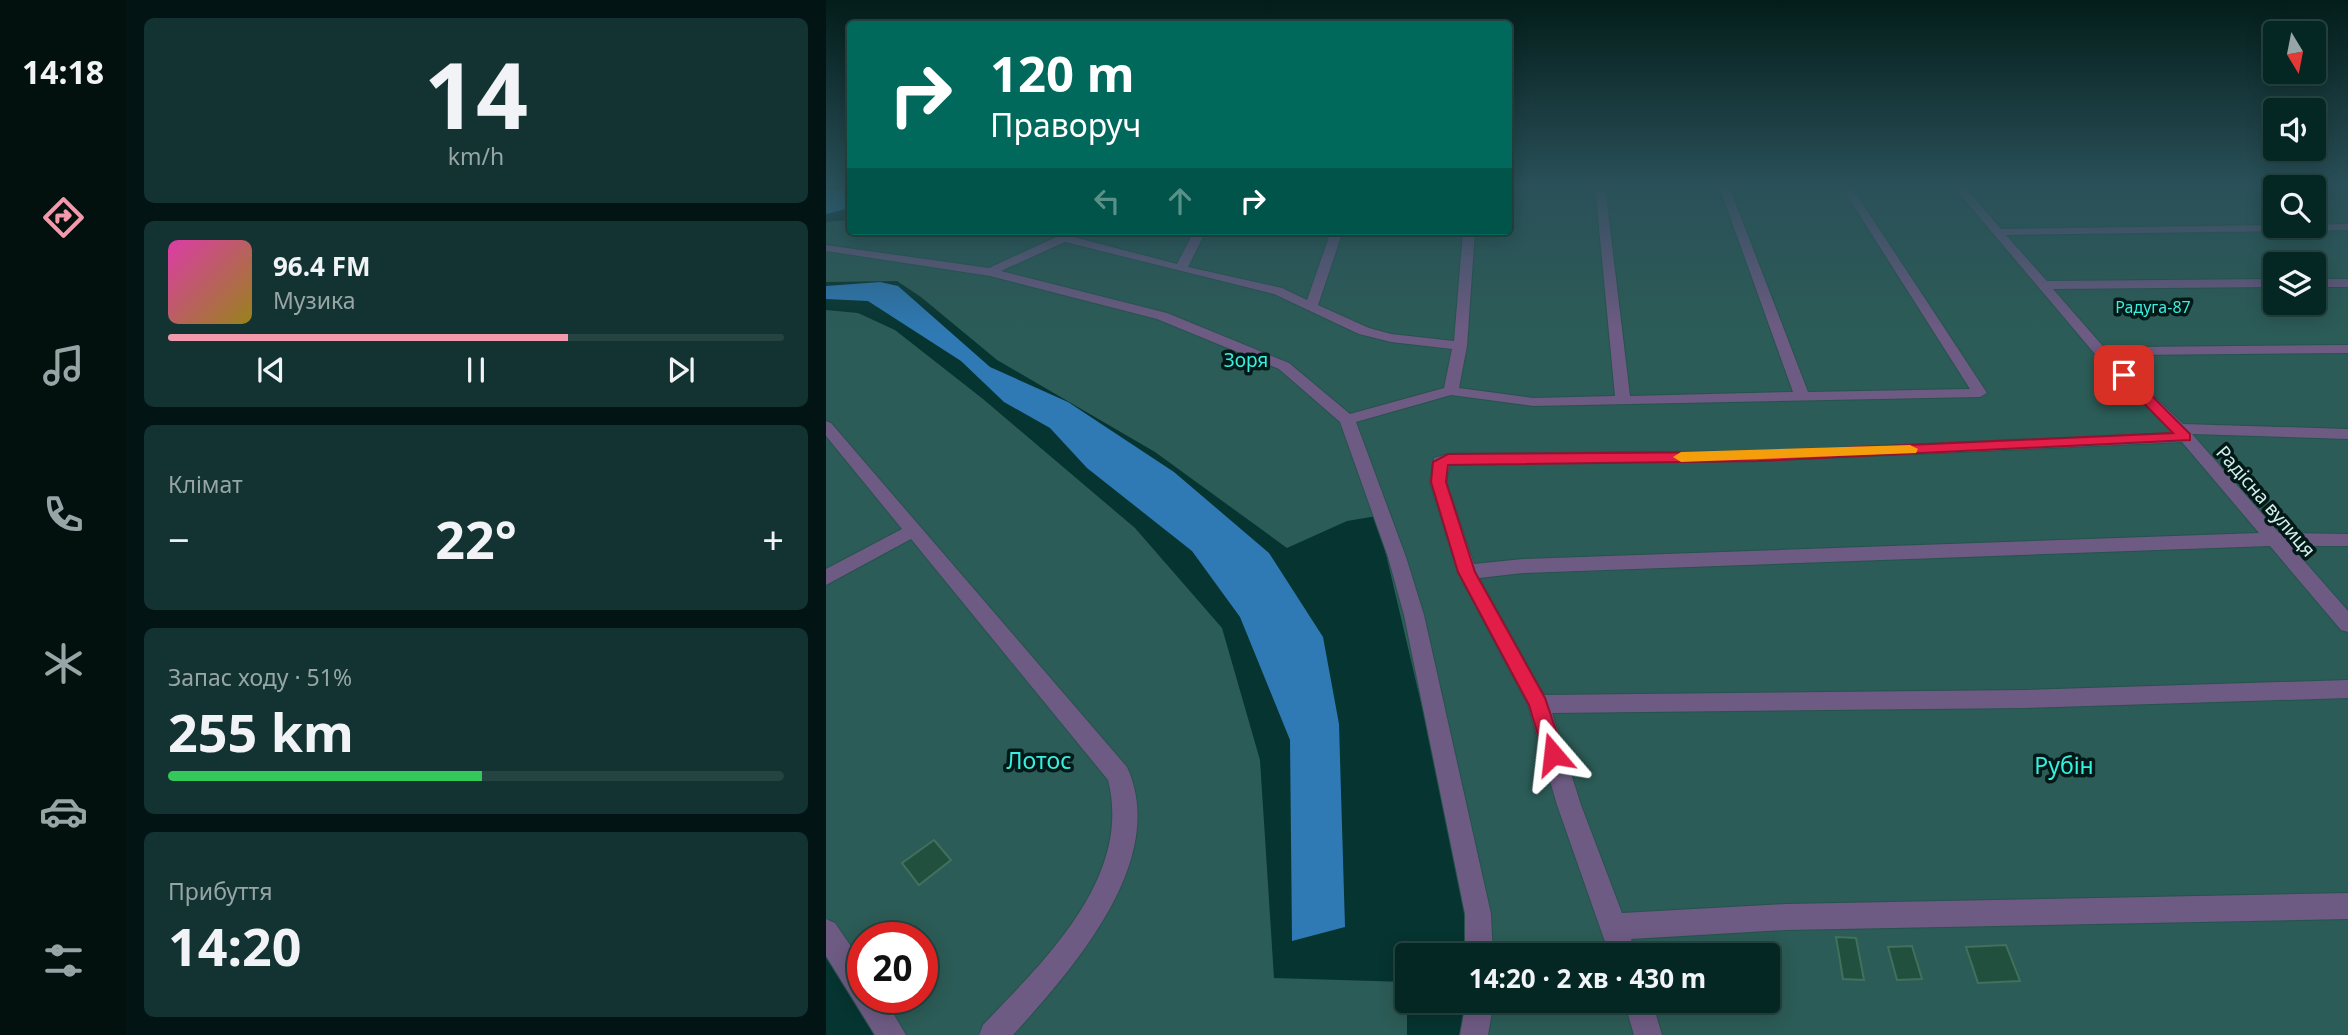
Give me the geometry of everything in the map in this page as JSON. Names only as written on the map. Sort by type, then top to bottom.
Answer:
[{"type":"street","points":[[1605,234],[1623,400]]},
{"type":"street","points":[[1742,234],[1802,397]]},
{"type":"street","points":[[1347,420],[1451,391],[1533,401],[1980,393],[1877,234]]},
{"type":"street","name":"Радісна вулиця","points":[[2000,234],[2105,357],[2182,433],[2348,624]]},
{"type":"street","points":[[990,272],[1069,235]]},
{"type":"street","points":[[1181,269],[1198,235]]},
{"type":"street","points":[[1312,305],[1336,235]]},
{"type":"street","points":[[1451,391],[1460,346],[1469,235]]},
{"type":"street","points":[[1063,238],[1278,291],[1364,331],[1391,338],[1460,346]]},
{"type":"street","points":[[826,248],[990,272],[1162,316],[1284,366],[1347,420],[1398,557],[1414,615],[1478,914],[1479,943]]},
{"type":"street","points":[[2043,285],[2263,283]]},
{"type":"street","points":[[2326,283],[2348,283]]},
{"type":"street","points":[[2105,357],[2133,351],[2348,349]]},
{"type":"street","points":[[826,426],[1119,775],[1127,810],[1120,847],[1101,900],[1073,945],[993,1035]]},
{"type":"street","points":[[1620,943],[1569,805],[1538,704],[1467,572],[1438,482],[1440,462],[1448,459],[1758,456],[2182,433],[2348,434]]},
{"type":"street","points":[[826,578],[912,531]]},
{"type":"street","points":[[1467,572],[1523,566],[2274,539],[2348,540]]},
{"type":"street","points":[[1538,704],[2025,699],[2348,689]]},
{"type":"street","points":[[1616,927],[1786,917],[2348,906]]},
{"type":"street","points":[[826,932],[847,964]]},
{"type":"street","points":[[878,1013],[892,1035]]},
{"type":"street","points":[[1474,1035],[1478,1013]]},
{"type":"street","points":[[1642,1013],[1648,1035]]},
{"type":"green space","points":[[826,234],[2263,234],[2263,238],[2326,238],[2326,234],[2348,234],[2348,1035],[1470,1035],[1471,1013],[1780,1013],[1780,943],[1477,943],[1377,516],[1347,521],[1287,548],[1155,452],[997,360],[921,297],[897,281],[826,282]]},
{"type":"green space","name":"Лотос","points":[[826,310],[858,313],[895,330],[983,399],[1135,528],[1222,628],[1260,760],[1274,978],[1395,982],[1395,1013],[1407,1013],[1407,1035],[874,1035],[861,1013],[938,1013],[938,922],[847,922],[847,991],[826,956]]},
{"type":"water","points":[[880,282],[898,286],[990,367],[1068,402],[1174,472],[1269,553],[1323,637],[1339,724],[1345,927],[1292,941],[1290,740],[1240,617],[1192,551],[1087,468],[1050,428],[1004,402],[961,361],[868,301],[826,299],[826,286]]},
{"type":"building","points":[[934,840],[951,860],[919,885],[902,863]]},
{"type":"building","points":[[1836,937],[1856,938],[1864,980],[1843,979]]},
{"type":"building","points":[[2006,945],[2020,981],[1978,983],[1966,947]]},
{"type":"building","points":[[1912,946],[1922,979],[1897,980],[1888,947]]},
{"type":"slow traffic","points":[[1681,457],[1910,449]]},
{"type":"route","points":[[1553,754],[1538,704],[1467,572],[1438,482],[1440,462],[1448,459],[1758,456],[2185,437],[2124,375]]},
{"type":"park label","name":"Радуга-87","points":[[2153,307]]},
{"type":"park label","name":"Зоря","points":[[1246,360]]},
{"type":"park label","name":"Рубін","points":[[2064,766]]}]
